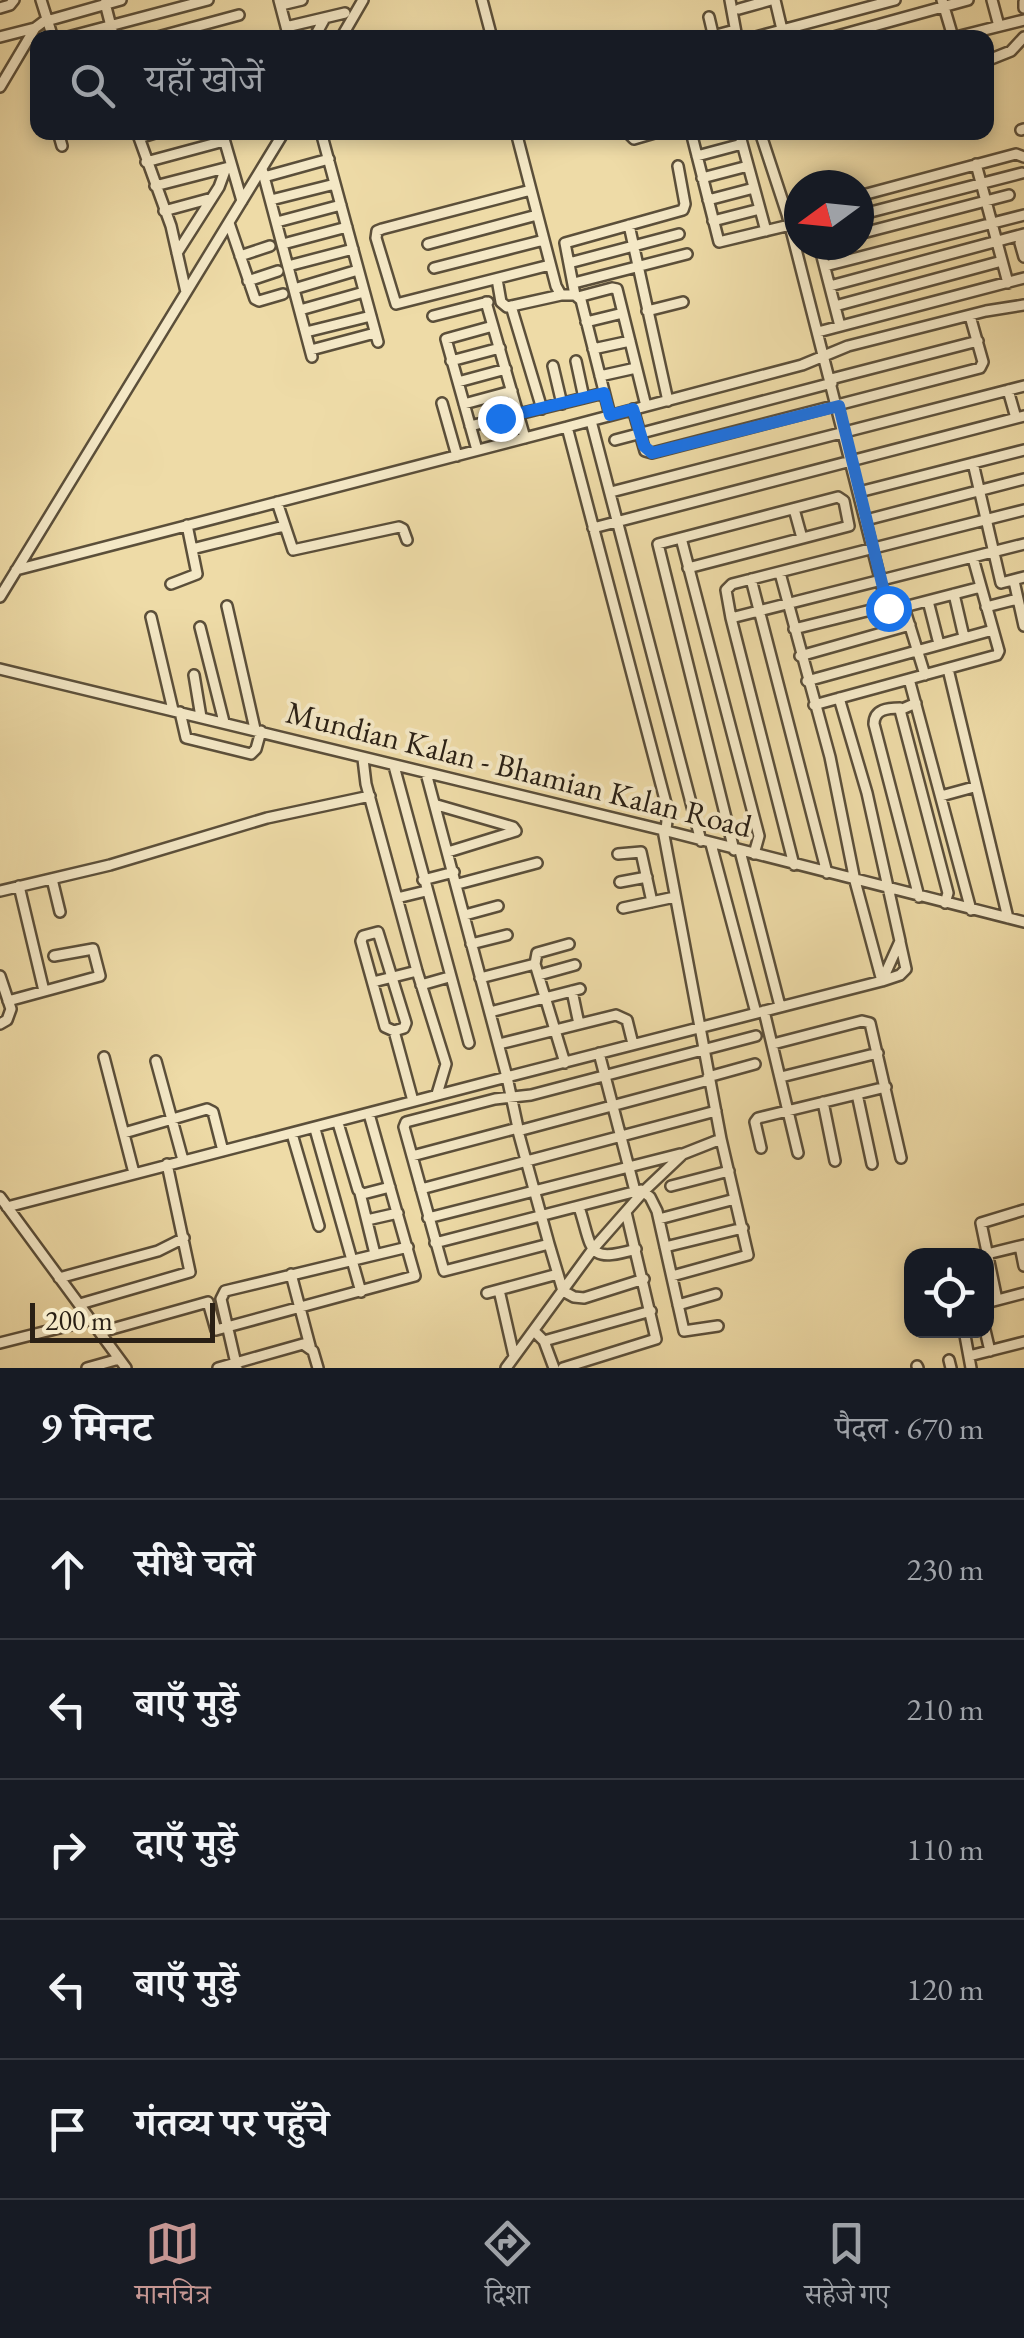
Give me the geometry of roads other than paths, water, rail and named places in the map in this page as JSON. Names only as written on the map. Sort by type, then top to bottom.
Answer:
[{"type":"street","points":[[0,8],[14,0]]},
{"type":"street","points":[[41,0],[50,30]]},
{"type":"street","points":[[0,36],[122,0]]},
{"type":"street","points":[[95,30],[207,0]]},
{"type":"street","points":[[287,30],[280,3],[302,0]]},
{"type":"street","points":[[341,0],[348,26]]},
{"type":"street","points":[[346,30],[363,0]]},
{"type":"street","points":[[482,0],[490,30]]},
{"type":"street","points":[[730,0],[735,30]]},
{"type":"street","points":[[739,9],[773,0],[782,30]]},
{"type":"street","points":[[796,30],[896,0]]},
{"type":"street","points":[[857,30],[968,0]]},
{"type":"street","points":[[992,0],[999,26]]},
{"type":"street","points":[[105,2],[112,30]]},
{"type":"street","points":[[944,4],[951,30]]},
{"type":"street","points":[[293,30],[344,13]]},
{"type":"street","points":[[200,30],[239,15]]},
{"type":"street","points":[[709,17],[710,30]]},
{"type":"street","points":[[319,30],[326,18]]},
{"type":"street","points":[[984,30],[1024,20]]},
{"type":"street","points":[[0,86],[30,36]]},
{"type":"street","points":[[994,58],[1011,51],[1024,36]]},
{"type":"street","points":[[60,140],[62,146]]},
{"type":"street","points":[[139,140],[186,292]]},
{"type":"street","points":[[146,162],[214,140]]},
{"type":"street","points":[[224,140],[242,201]]},
{"type":"street","points":[[0,597],[280,140]]},
{"type":"street","points":[[263,173],[282,244],[283,268],[294,288],[312,354],[376,338],[323,140]]},
{"type":"street","points":[[518,140],[550,266],[561,294]]},
{"type":"street","points":[[693,140],[719,242],[784,228]]},
{"type":"street","points":[[741,140],[766,232]]},
{"type":"street","points":[[763,140],[784,205]]},
{"type":"street","points":[[696,156],[742,144]]},
{"type":"street","points":[[874,192],[1016,154],[1024,156]]},
{"type":"street","points":[[263,173],[329,159]]},
{"type":"street","points":[[976,164],[1008,283]]},
{"type":"street","points":[[610,415],[565,243],[682,210],[685,204],[678,166]]},
{"type":"street","points":[[702,178],[748,166]]},
{"type":"street","points":[[155,186],[229,167]]},
{"type":"street","points":[[177,253],[229,167]]},
{"type":"street","points":[[874,211],[1022,173]]},
{"type":"street","points":[[271,200],[336,184]]},
{"type":"street","points":[[708,200],[754,188]]},
{"type":"street","points":[[530,190],[382,229],[376,234],[396,304],[550,266]]},
{"type":"street","points":[[874,230],[1009,195]]},
{"type":"street","points":[[164,211],[212,198]]},
{"type":"street","points":[[277,222],[341,205]]},
{"type":"street","points":[[713,221],[760,210]]},
{"type":"street","points":[[428,244],[537,215]]},
{"type":"street","points":[[824,266],[1024,215]]},
{"type":"street","points":[[229,223],[256,301],[282,294]]},
{"type":"street","points":[[628,226],[668,401]]},
{"type":"street","points":[[282,244],[347,227]]},
{"type":"street","points":[[568,263],[680,234]]},
{"type":"street","points":[[830,286],[1024,235]]},
{"type":"street","points":[[1024,235],[1020,243],[1024,257]]},
{"type":"street","points":[[434,268],[544,240]]},
{"type":"street","points":[[240,256],[270,246]]},
{"type":"street","points":[[248,280],[353,249]]},
{"type":"street","points":[[574,282],[687,254]]},
{"type":"street","points":[[799,260],[846,432],[887,606],[890,610],[981,588]]},
{"type":"street","points":[[823,260],[840,326]]},
{"type":"street","points":[[836,306],[1002,261]]},
{"type":"street","points":[[294,288],[358,270]]},
{"type":"street","points":[[818,332],[1024,278]]},
{"type":"street","points":[[497,279],[504,306],[615,288],[646,406]]},
{"type":"street","points":[[890,291],[894,312]]},
{"type":"street","points":[[300,310],[364,292]]},
{"type":"street","points":[[433,316],[500,298]]},
{"type":"street","points":[[486,302],[525,438]]},
{"type":"street","points":[[647,311],[683,302]]},
{"type":"street","points":[[16,570],[668,401],[825,357],[848,346],[1024,305]]},
{"type":"street","points":[[511,306],[542,409]]},
{"type":"street","points":[[586,322],[624,313]]},
{"type":"street","points":[[306,332],[370,316]]},
{"type":"street","points":[[633,409],[645,450],[652,453],[980,368],[983,364],[970,316]]},
{"type":"street","points":[[477,450],[446,342],[448,337],[493,326]]},
{"type":"street","points":[[593,350],[630,341]]},
{"type":"street","points":[[615,440],[978,341]]},
{"type":"street","points":[[452,361],[500,348]]},
{"type":"street","points":[[576,361],[584,398]]},
{"type":"street","points":[[552,366],[562,404]]},
{"type":"street","points":[[600,376],[636,368]]},
{"type":"street","points":[[458,382],[506,370]]},
{"type":"street","points":[[610,492],[1024,386]]},
{"type":"street","points":[[594,528],[1020,417],[1008,390]]},
{"type":"street","points":[[464,404],[512,391]]},
{"type":"street","points":[[470,426],[604,393]]},
{"type":"street","points":[[442,403],[457,456]]},
{"type":"street","points":[[592,421],[706,843],[772,1044],[798,1152]]},
{"type":"street","points":[[567,427],[668,811],[665,830],[702,1050],[749,1252],[746,1257],[672,1276]]},
{"type":"street","points":[[859,492],[1024,450]]},
{"type":"street","points":[[972,464],[1002,583],[1019,579],[1017,599],[1024,626]]},
{"type":"street","points":[[866,520],[1024,479]]},
{"type":"street","points":[[688,568],[848,526],[850,522],[840,497],[661,542],[658,548],[780,1006]]},
{"type":"street","points":[[276,502],[290,547],[297,551],[398,528],[403,530],[406,540]]},
{"type":"street","points":[[794,509],[802,538]]},
{"type":"street","points":[[794,865],[726,590],[732,584],[1024,510]]},
{"type":"street","points":[[171,584],[197,574],[187,525]]},
{"type":"street","points":[[192,549],[284,526]]},
{"type":"street","points":[[681,538],[759,836],[754,854]]},
{"type":"street","points":[[732,618],[1024,544]]},
{"type":"street","points":[[814,706],[997,655],[999,650],[972,558]]},
{"type":"street","points":[[780,573],[840,800],[855,881],[882,981]]},
{"type":"street","points":[[752,580],[827,873]]},
{"type":"street","points":[[954,594],[964,637]]},
{"type":"street","points":[[986,607],[1017,599]]},
{"type":"street","points":[[928,601],[940,644]]},
{"type":"street","points":[[152,618],[186,738],[254,753],[258,730],[227,606]]},
{"type":"street","points":[[794,630],[887,606]]},
{"type":"street","points":[[904,607],[925,675]]},
{"type":"street","points":[[678,630],[702,624]]},
{"type":"street","points":[[800,656],[910,626]]},
{"type":"street","points":[[200,627],[224,722]]},
{"type":"street","points":[[807,681],[993,630]]},
{"type":"street","points":[[629,665],[654,658]]},
{"type":"street","name":"Mundian Kalan - Bhamian Kalan Road","points":[[0,668],[1024,922]]},
{"type":"street","points":[[948,669],[1008,918]]},
{"type":"street","points":[[194,675],[201,717]]},
{"type":"street","points":[[909,679],[970,910]]},
{"type":"street","points":[[87,1368],[123,1363],[3,1202],[315,1129],[413,1100],[900,975],[906,969],[900,941],[867,793],[840,698]]},
{"type":"street","points":[[916,703],[882,710],[876,714],[874,724],[919,897]]},
{"type":"street","points":[[900,708],[943,876],[948,898],[945,904]]},
{"type":"street","points":[[701,718],[726,711]]},
{"type":"street","points":[[913,760],[930,756]]},
{"type":"street","points":[[363,758],[397,898],[446,1064],[437,1094]]},
{"type":"street","points":[[394,766],[468,1044]]},
{"type":"street","points":[[426,773],[563,1291],[574,1298],[584,1298],[644,1279]]},
{"type":"street","points":[[941,796],[974,787]]},
{"type":"street","points":[[0,890],[267,818],[370,796]]},
{"type":"street","points":[[437,805],[513,826],[516,831],[448,852]]},
{"type":"street","points":[[618,854],[641,852],[652,902]]},
{"type":"street","points":[[458,884],[537,863]]},
{"type":"street","points":[[397,898],[454,872]]},
{"type":"street","points":[[943,876],[961,872]]},
{"type":"street","points":[[620,882],[647,877]]},
{"type":"street","points":[[52,879],[60,912]]},
{"type":"street","points":[[19,886],[44,992]]},
{"type":"street","points":[[623,908],[675,897]]},
{"type":"street","points":[[465,915],[498,906]]},
{"type":"street","points":[[394,1031],[406,1026],[381,934],[364,936],[362,941],[385,1026],[394,1031],[413,1100]]},
{"type":"street","points":[[471,944],[507,935]]},
{"type":"street","points":[[882,981],[900,941]]},
{"type":"street","points":[[565,1063],[535,956],[541,950],[569,944]]},
{"type":"street","points":[[8,1001],[100,976],[92,950],[54,956]]},
{"type":"street","points":[[480,978],[575,965]]},
{"type":"street","points":[[373,982],[417,971]]},
{"type":"street","points":[[0,976],[10,1015],[0,1024]]},
{"type":"street","points":[[422,985],[449,977]]},
{"type":"street","points":[[490,1012],[576,990],[579,1024]]},
{"type":"street","points":[[499,1044],[623,1016],[634,1044]]},
{"type":"street","points":[[772,1044],[866,1021],[878,1053],[901,1158]]},
{"type":"street","points":[[549,1244],[446,1272],[420,1189],[406,1122],[756,1036]]},
{"type":"street","points":[[600,1053],[628,1165],[640,1191],[654,1203],[659,1219],[685,1333],[718,1326]]},
{"type":"street","points":[[781,1078],[878,1053]]},
{"type":"street","points":[[104,1057],[134,1173]]},
{"type":"street","points":[[156,1060],[183,1160]]},
{"type":"street","points":[[412,1156],[613,1106],[755,1064]]},
{"type":"street","points":[[760,1148],[756,1119],[886,1088]]},
{"type":"street","points":[[857,1094],[872,1164]]},
{"type":"street","points":[[823,1102],[836,1162]]},
{"type":"street","points":[[124,1133],[210,1110],[223,1151]]},
{"type":"street","points":[[420,1189],[716,1111]]},
{"type":"street","points":[[101,1332],[208,1302],[216,1330],[415,1276],[369,1114]]},
{"type":"street","points":[[338,1123],[375,1254]]},
{"type":"street","points":[[315,1129],[361,1292]]},
{"type":"street","points":[[292,1134],[318,1226]]},
{"type":"street","points":[[428,1218],[683,1154],[721,1139]]},
{"type":"street","points":[[506,1368],[640,1191],[683,1154]]},
{"type":"street","points":[[80,1304],[190,1272],[167,1164]]},
{"type":"street","points":[[671,1186],[729,1171]]},
{"type":"street","points":[[360,1193],[390,1187]]},
{"type":"street","points":[[435,1243],[640,1191]]},
{"type":"street","points":[[659,1219],[735,1200]]},
{"type":"street","points":[[579,1207],[593,1249],[606,1257],[636,1248]]},
{"type":"street","points":[[987,1248],[982,1223],[1024,1210]]},
{"type":"street","points":[[563,1368],[654,1341],[657,1336],[626,1212]]},
{"type":"street","points":[[367,1220],[398,1213]]},
{"type":"street","points":[[665,1247],[743,1228]]},
{"type":"street","points":[[60,1278],[158,1251],[184,1238]]},
{"type":"street","points":[[994,1252],[1022,1245],[1024,1266]]},
{"type":"street","points":[[236,1366],[221,1299],[225,1291],[408,1246]]},
{"type":"street","points":[[291,1274],[318,1368]]},
{"type":"street","points":[[487,1294],[558,1274]]},
{"type":"street","points":[[500,1290],[514,1356]]},
{"type":"street","points":[[994,1300],[1024,1293]]},
{"type":"street","points":[[678,1305],[716,1294]]},
{"type":"street","points":[[544,1342],[651,1311]]},
{"type":"street","points":[[0,1343],[91,1320]]},
{"type":"street","points":[[534,1331],[544,1342],[554,1368]]},
{"type":"street","points":[[966,1338],[971,1368]]},
{"type":"street","points":[[987,1338],[990,1351]]},
{"type":"street","points":[[969,1356],[1024,1342]]},
{"type":"street","points":[[218,1368],[303,1344],[310,1346]]}]
